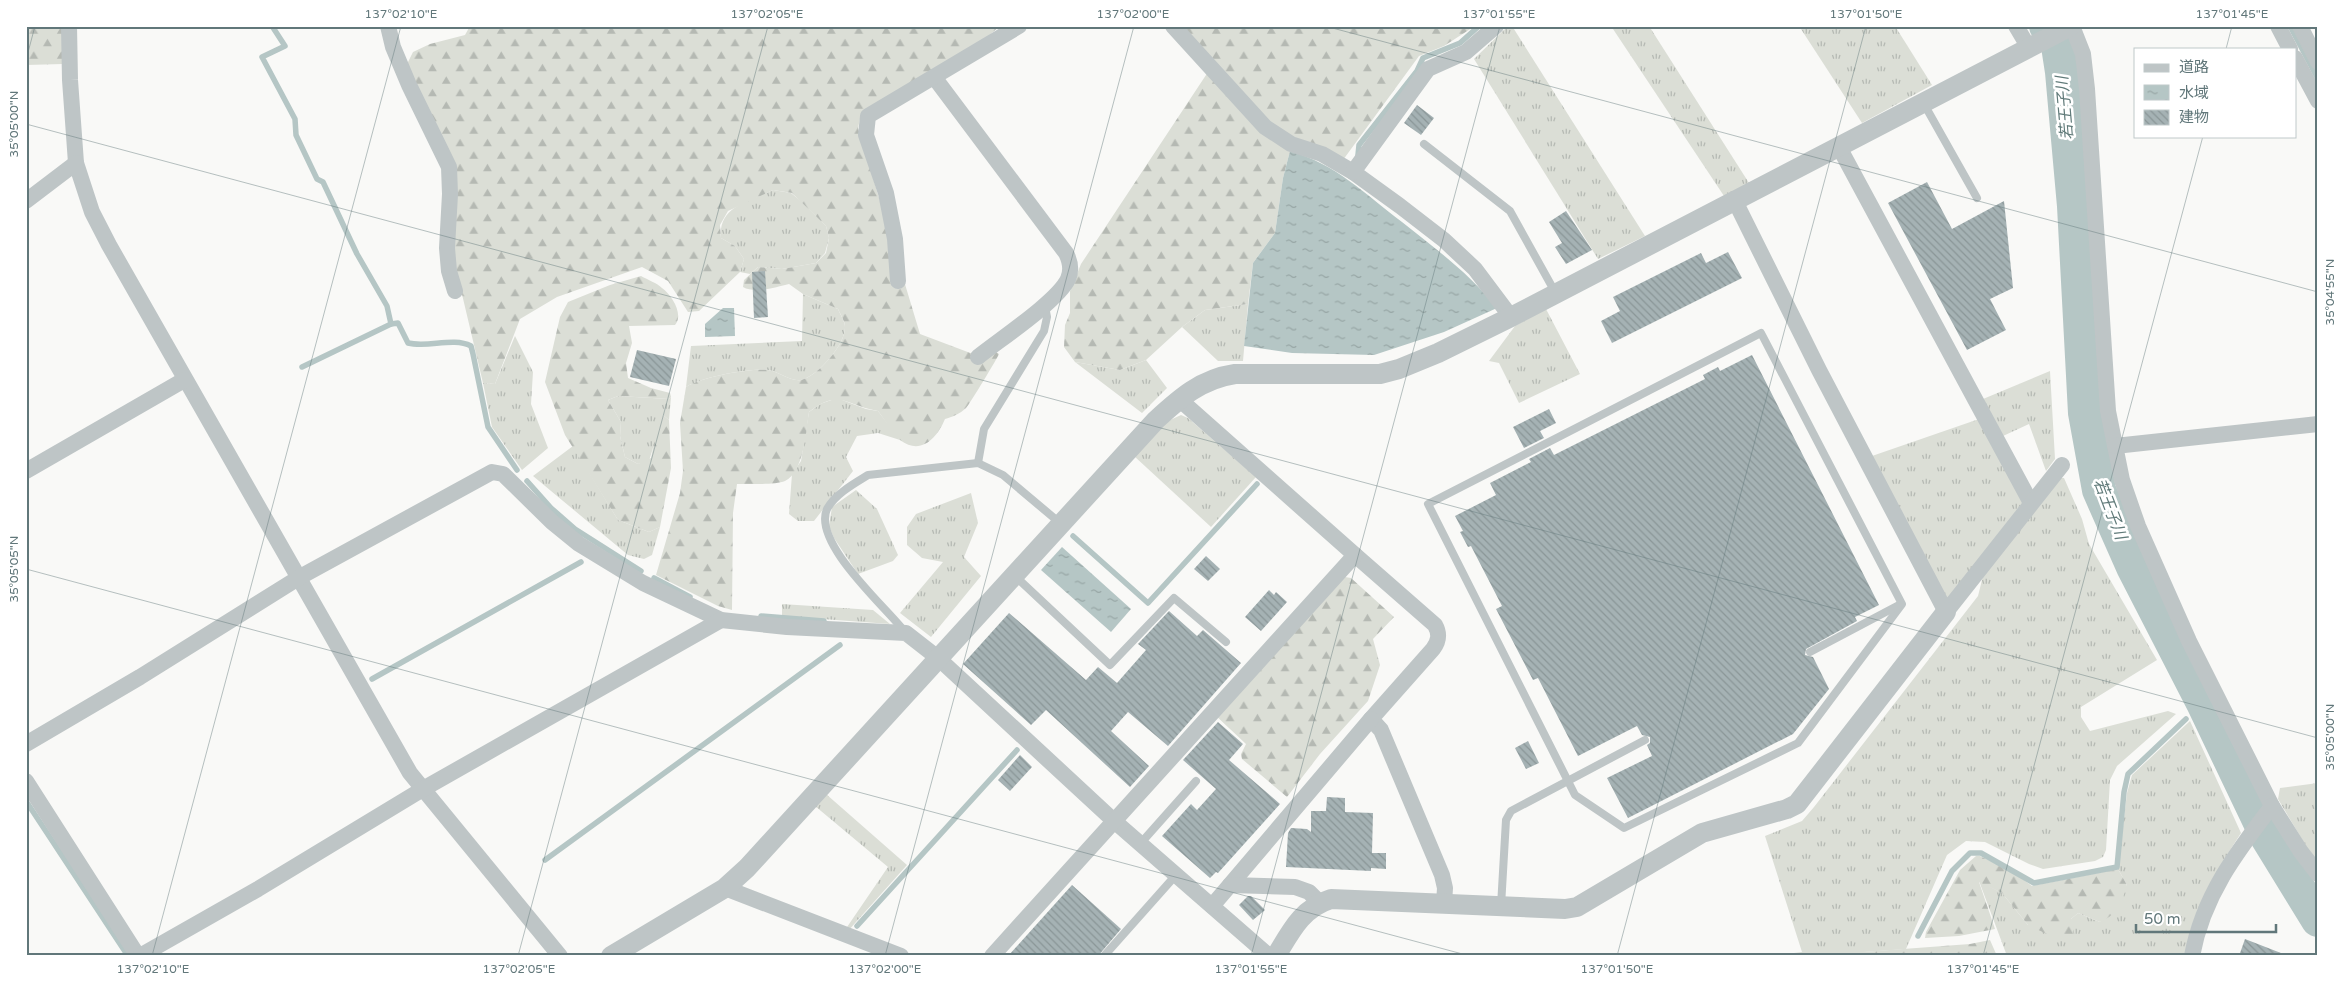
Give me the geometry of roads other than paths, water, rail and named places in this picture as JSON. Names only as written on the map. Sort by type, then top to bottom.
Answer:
[{"type":"street","points":[[69,26],[70,80],[76,164],[92,212],[184,380],[300,577],[410,773],[560,956]]},
{"type":"street","points":[[388,26],[393,47],[409,85],[449,167],[450,194],[447,248],[449,271],[455,292]]},
{"type":"street","points":[[898,282],[895,239],[886,193],[866,135],[868,116],[1019,26]]},
{"type":"street","points":[[1173,26],[1265,127],[1291,144],[1322,154],[1353,172],[1444,240],[1476,269],[1511,317]]},
{"type":"street","points":[[1353,172],[1428,69],[1462,55],[1496,26]]},
{"type":"street","points":[[2016,26],[2032,46]]},
{"type":"street","points":[[2278,26],[2289,48]]},
{"type":"street","points":[[2300,26],[2318,62]]},
{"type":"street","points":[[610,956],[725,888],[747,868],[1060,523],[1179,398],[1203,383],[1227,376],[1380,374],[1399,369],[1438,353],[1556,294],[2069,27],[2083,54],[2087,89],[2108,411],[2122,480],[2138,526],[2189,640],[2272,806],[2301,852],[2318,874]]},
{"type":"street","points":[[2296,60],[2318,100]]},
{"type":"street","points":[[934,77],[1066,253],[1071,264],[1068,279],[1045,306],[978,357]]},
{"type":"street","points":[[1839,147],[2031,503]]},
{"type":"street","points":[[26,201],[76,164]]},
{"type":"street","points":[[1735,201],[1819,370],[1946,612]]},
{"type":"street","points":[[26,471],[184,380]]},
{"type":"street","points":[[1179,398],[1435,625],[1438,632],[1437,643],[1433,649],[1212,906]]},
{"type":"street","points":[[2115,446],[2318,424]]},
{"type":"street","points":[[1276,956],[1294,926],[1304,914],[1320,903],[1341,898],[1565,909],[1577,907],[1702,833],[1788,809],[1797,804],[2062,465]]},
{"type":"street","points":[[26,744],[140,677],[300,577],[492,472],[502,474],[552,522],[579,544],[643,583],[721,620],[787,627],[906,633],[938,658],[1113,820],[1269,956]]},
{"type":"street","points":[[992,956],[1355,554]]},
{"type":"street","points":[[26,781],[139,956],[258,889],[424,789],[721,620]]},
{"type":"street","points":[[1371,719],[1381,730],[1442,876],[1445,888],[1444,903]]},
{"type":"street","points":[[2192,956],[2196,934],[2222,873],[2272,806]]},
{"type":"street","points":[[1230,885],[1296,888],[1309,892],[1320,903]]},
{"type":"street","points":[[725,888],[901,956]]},
{"type":"lane","points":[[1924,102],[1977,198]]},
{"type":"lane","points":[[1424,144],[1510,211],[1556,294]]},
{"type":"lane","points":[[978,463],[984,429],[1044,331],[1047,317],[1045,306]]},
{"type":"lane","points":[[1761,333],[1902,604],[1798,743],[1624,828],[1575,795],[1428,504],[1761,333]]},
{"type":"lane","points":[[906,633],[866,590],[838,552],[825,525],[827,510],[836,498],[868,475],[978,463],[1003,475],[1060,523]]},
{"type":"lane","points":[[1014,575],[1110,665],[1174,598],[1226,642]]},
{"type":"lane","points":[[1810,652],[1902,604]]},
{"type":"lane","points":[[1502,906],[1506,820],[1511,811],[1645,740]]},
{"type":"lane","points":[[1140,844],[1196,781]]},
{"type":"lane","points":[[1104,956],[1176,876]]},
{"type":"water","points":[[1290,151],[1322,164],[1349,181],[1452,262],[1476,284],[1497,308],[1444,332],[1374,355],[1292,353],[1244,346],[1253,263],[1275,233],[1283,178]]},
{"type":"water","points":[[723,308],[734,308],[735,336],[705,337],[705,324]]},
{"type":"water","points":[[1062,547],[1131,609],[1111,632],[1041,570]]},
{"type":"waterway","points":[[272,26],[285,46],[262,57],[295,119],[296,135],[317,179],[323,182],[357,254],[387,306],[391,324]]},
{"type":"waterway","points":[[1358,155],[1359,145],[1417,71],[1423,58],[1460,43],[1479,26]]},
{"type":"waterway","name":"若王子川","points":[[2046,26],[2058,46],[2062,72],[2074,206],[2085,413],[2099,490],[2133,567],[2203,703],[2267,837],[2318,920]]},
{"type":"waterway","points":[[2290,26],[2318,79]]},
{"type":"waterway","points":[[302,367],[391,324],[398,323],[408,343],[456,342],[471,346],[488,427],[517,470]]},
{"type":"waterway","points":[[527,481],[551,508],[575,529],[641,571]]},
{"type":"waterway","points":[[1073,536],[1148,603],[1257,484]]},
{"type":"waterway","points":[[372,679],[581,562]]},
{"type":"waterway","points":[[654,578],[690,597]]},
{"type":"waterway","points":[[761,616],[824,621]]},
{"type":"waterway","points":[[545,860],[840,645]]},
{"type":"waterway","points":[[1918,936],[1952,871],[1970,853],[1981,853],[2034,883],[2117,867],[2124,792],[2128,774],[2186,719]]},
{"type":"waterway","points":[[857,926],[1017,750]]},
{"type":"waterway","points":[[26,801],[128,956]]}]
